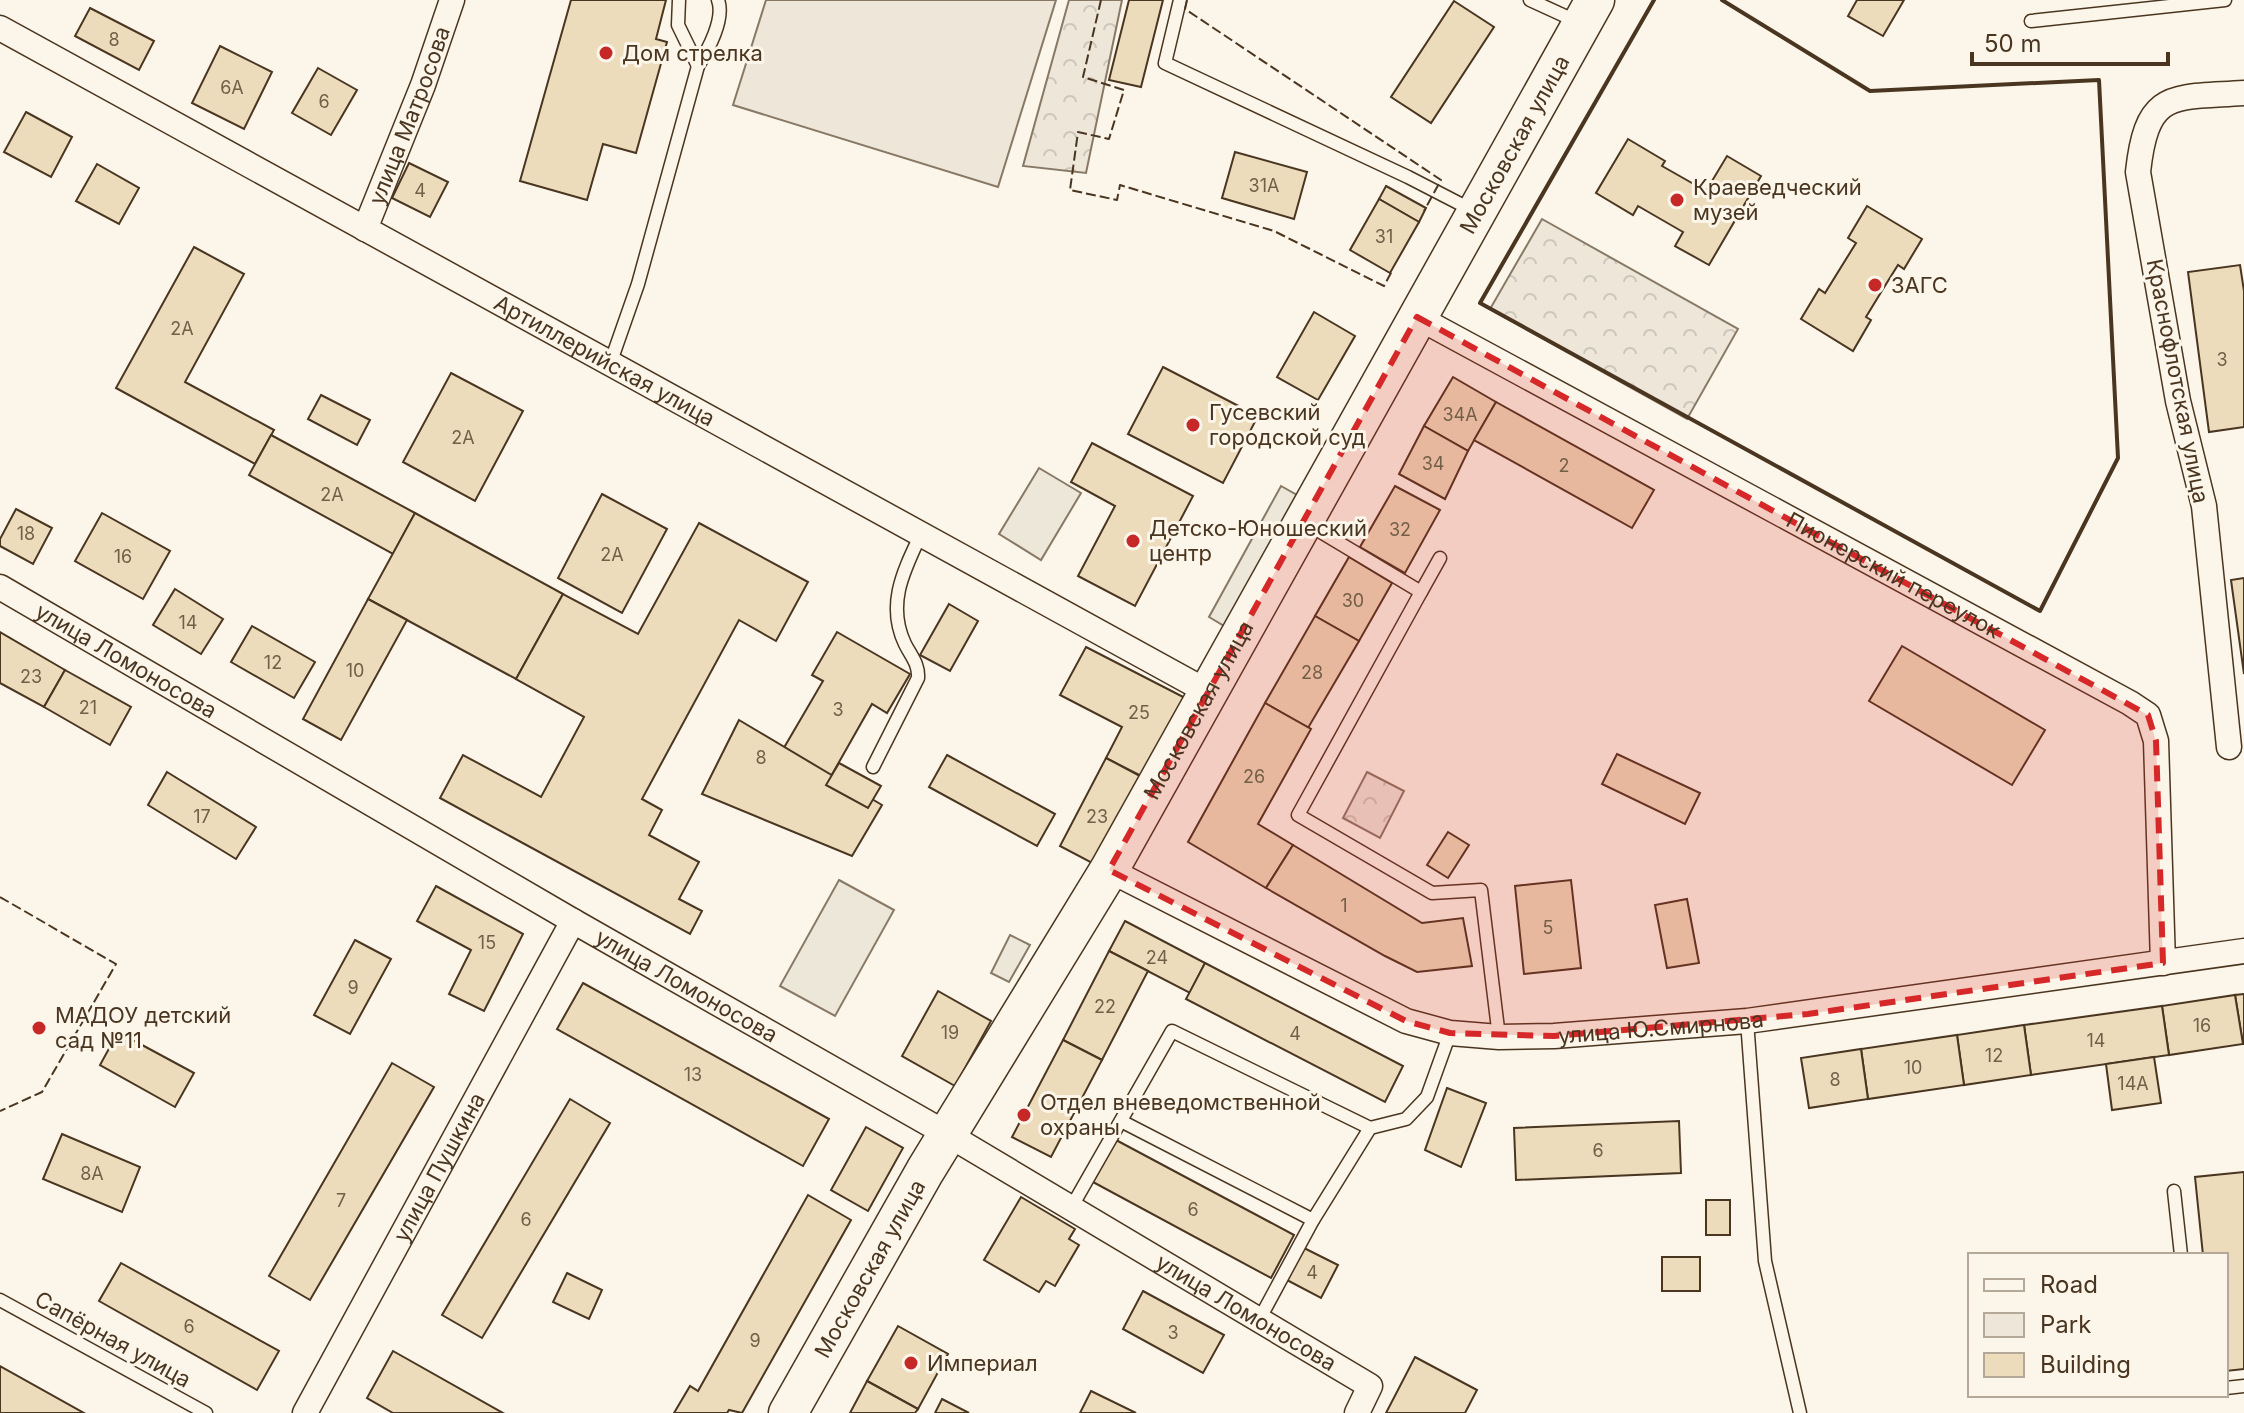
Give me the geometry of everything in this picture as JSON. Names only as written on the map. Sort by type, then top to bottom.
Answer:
[{"type":"main road","name":"Московская улица","points":[[788,1413],[947,1134],[1109,870],[1588,12]]},
{"type":"street","name":"улица Матросова","points":[[365,229],[423,85],[452,0]]},
{"type":"street","name":"Артиллерийская улица","points":[[0,28],[1208,692]]},
{"type":"street","name":"Краснофлотская улица","points":[[2229,747],[2204,506],[2178,401],[2138,172],[2142,138],[2150,118],[2169,101],[2192,96],[2244,93]]},
{"type":"street","name":"Пионерский переулок","points":[[1417,317],[2148,715],[2156,741],[2163,963]]},
{"type":"street","name":"улица Ломоносова","points":[[0,587],[573,921],[947,1134],[1370,1386],[1357,1413]]},
{"type":"street","name":"улица Ю.Смирнова","points":[[1109,870],[1406,1021],[1450,1033],[1499,1037],[1554,1036],[1747,1021],[2244,951]]},
{"type":"street","name":"улица Пушкина","points":[[305,1413],[573,921]]},
{"type":"lane","points":[[679,0],[678,25],[698,66]]},
{"type":"lane","points":[[610,364],[638,284],[698,66],[709,49],[721,8],[718,0]]},
{"type":"lane","points":[[1180,0],[1165,63],[1476,212]]},
{"type":"lane","points":[[1530,0],[1588,12]]},
{"type":"lane","points":[[2031,21],[2225,0]]},
{"type":"lane","points":[[1303,522],[1421,592]]},
{"type":"lane","points":[[873,767],[918,678],[919,668],[903,641],[897,600],[899,580],[921,534]]},
{"type":"lane","points":[[1440,558],[1298,815],[1432,893],[1481,890],[1499,1037]]},
{"type":"lane","points":[[1747,1021],[1765,1261],[1800,1413]]},
{"type":"lane","points":[[1071,1208],[1172,1031],[1370,1128],[1406,1119],[1427,1097],[1450,1033]]},
{"type":"lane","points":[[1121,1121],[1313,1220]]},
{"type":"lane","points":[[1259,1320],[1313,1220],[1370,1128]]},
{"type":"lane","points":[[2174,1191],[2181,1253]]},
{"type":"lane","name":"Сапёрная улица","points":[[0,1300],[206,1413]]},
{"type":"highlighted area","points":[[1417,317],[2148,715],[2156,741],[2163,963],[1808,1014],[1554,1036],[1450,1033],[1406,1021],[1109,870]]},
{"type":"green space","points":[[766,0],[1056,0],[998,187],[733,105]]},
{"type":"green space","points":[[1069,0],[1122,0],[1086,173],[1023,166]]},
{"type":"green space","points":[[1542,219],[1738,329],[1687,419],[1490,309]]},
{"type":"green space","points":[[1367,772],[1404,791],[1380,838],[1343,818]]},
{"type":"shaded area","points":[[1039,468],[1081,493],[1041,560],[999,534]]},
{"type":"shaded area","points":[[1281,486],[1304,499],[1231,630],[1209,617]]},
{"type":"shaded area","points":[[839,880],[894,910],[835,1016],[780,986]]},
{"type":"shaded area","points":[[1010,935],[1030,945],[1009,982],[991,973]]},
{"type":"building","points":[[571,0],[666,0],[656,39],[667,42],[636,153],[603,144],[587,200],[520,181]]},
{"type":"building","points":[[1129,0],[1163,0],[1141,87],[1109,80]]},
{"type":"building","points":[[1857,0],[1904,0],[1883,36],[1848,16]]},
{"type":"building","points":[[1454,1],[1494,27],[1431,123],[1391,97]]},
{"type":"building","points":[[90,8],[154,41],[139,70],[75,36]]},
{"type":"building","points":[[220,46],[272,72],[244,129],[192,103]]},
{"type":"building","points":[[318,68],[357,90],[331,135],[292,113]]},
{"type":"building","points":[[26,112],[72,137],[51,177],[4,152]]},
{"type":"building","name":"Краеведческий музей","points":[[1628,139],[1665,161],[1662,166],[1706,191],[1727,156],[1761,176],[1709,265],[1675,246],[1683,232],[1638,206],[1633,215],[1596,193]]},
{"type":"building","points":[[1235,152],[1307,172],[1294,219],[1222,198]]},
{"type":"building","points":[[409,163],[448,182],[430,217],[392,198]]},
{"type":"building","points":[[97,164],[139,188],[119,224],[76,201]]},
{"type":"building","points":[[1386,186],[1426,208],[1419,222],[1379,199]]},
{"type":"building","points":[[1379,199],[1419,222],[1390,273],[1350,250]]},
{"type":"building","points":[[1867,206],[1922,239],[1904,269],[1898,265],[1883,289],[1866,317],[1871,320],[1853,351],[1801,319],[1819,289],[1825,293],[1856,243],[1848,238]]},
{"type":"building","points":[[194,247],[244,274],[185,382],[274,430],[255,464],[116,388]]},
{"type":"building","points":[[2240,265],[2244,291],[2244,427],[2209,432],[2188,272]]},
{"type":"building","points":[[1314,312],[1355,336],[1318,400],[1277,377]]},
{"type":"building","name":"Гусевский городской суд","points":[[1163,367],[1258,416],[1223,483],[1128,434]]},
{"type":"building","points":[[451,373],[523,411],[475,501],[403,462]]},
{"type":"building","points":[[1453,377],[1496,402],[1468,451],[1424,426]]},
{"type":"building","points":[[321,395],[370,420],[357,445],[308,419]]},
{"type":"building","points":[[1496,402],[1654,490],[1632,528],[1474,440]]},
{"type":"building","points":[[1424,426],[1468,451],[1445,499],[1399,474]]},
{"type":"building","points":[[271,435],[415,513],[393,554],[249,475]]},
{"type":"building","name":"Детско-Юношеский центр","points":[[1092,443],[1193,496],[1135,606],[1078,576],[1115,506],[1071,482]]},
{"type":"building","points":[[1395,486],[1440,510],[1405,573],[1360,547]]},
{"type":"building","points":[[602,494],[667,529],[622,613],[558,578]]},
{"type":"building","points":[[16,509],[52,528],[33,564],[0,546],[0,539]]},
{"type":"building","points":[[102,513],[170,551],[143,599],[75,561]]},
{"type":"building","points":[[415,513],[563,594],[516,679],[368,599]]},
{"type":"building","points":[[699,523],[808,582],[776,641],[739,620],[642,799],[662,810],[649,835],[699,862],[679,899],[702,911],[690,934],[440,798],[463,755],[541,797],[584,717],[516,679],[563,594],[638,634]]},
{"type":"building","points":[[1349,557],[1392,583],[1359,641],[1315,616]]},
{"type":"building","points":[[2244,578],[2244,674],[2231,580]]},
{"type":"building","points":[[175,589],[223,619],[201,654],[153,625]]},
{"type":"building","points":[[368,599],[407,620],[341,740],[303,719]]},
{"type":"building","points":[[949,604],[978,621],[950,671],[920,655]]},
{"type":"building","points":[[1315,616],[1359,641],[1308,728],[1265,703]]},
{"type":"building","points":[[252,626],[315,662],[294,698],[231,662]]},
{"type":"building","points":[[0,632],[65,670],[44,707],[0,683]]},
{"type":"building","points":[[837,632],[910,674],[887,713],[872,704],[826,785],[778,758],[823,681],[812,675]]},
{"type":"building","points":[[1902,646],[2045,730],[2012,785],[1869,701]]},
{"type":"building","points":[[1086,647],[1191,701],[1149,780],[1106,758],[1122,727],[1060,695]]},
{"type":"building","points":[[65,670],[131,707],[110,745],[44,707]]},
{"type":"building","points":[[1265,703],[1311,729],[1258,824],[1293,845],[1266,888],[1188,842]]},
{"type":"building","points":[[739,720],[882,805],[852,856],[702,794]]},
{"type":"building","points":[[1617,754],[1700,793],[1685,824],[1602,784]]},
{"type":"building","points":[[947,755],[1055,814],[1037,846],[929,787]]},
{"type":"building","points":[[1106,758],[1140,776],[1094,864],[1060,846]]},
{"type":"building","points":[[839,763],[881,786],[868,808],[826,785]]},
{"type":"building","points":[[167,772],[256,827],[236,859],[148,805]]},
{"type":"building","points":[[1448,832],[1469,845],[1448,878],[1427,865]]},
{"type":"building","points":[[1293,845],[1422,923],[1463,918],[1472,966],[1417,972],[1266,888]]},
{"type":"building","points":[[1571,880],[1581,968],[1524,974],[1515,886]]},
{"type":"building","points":[[436,886],[523,934],[484,1011],[449,994],[471,950],[417,921]]},
{"type":"building","points":[[1687,899],[1699,963],[1667,968],[1655,905]]},
{"type":"building","points":[[1125,921],[1205,963],[1190,993],[1109,951]]},
{"type":"building","points":[[355,940],[391,959],[350,1034],[314,1015]]},
{"type":"building","points":[[1109,951],[1148,971],[1102,1060],[1063,1040]]},
{"type":"building","points":[[1205,963],[1403,1066],[1385,1102],[1186,999]]},
{"type":"building","points":[[583,983],[829,1119],[803,1166],[557,1029]]},
{"type":"building","points":[[938,991],[991,1021],[955,1086],[902,1056]]},
{"type":"building","points":[[2244,994],[2244,1044],[2243,1044],[2235,995]]},
{"type":"building","points":[[2235,995],[2243,1044],[2169,1055],[2162,1006]]},
{"type":"building","points":[[2162,1006],[2169,1055],[2031,1075],[2024,1025]]},
{"type":"building","points":[[2024,1025],[2031,1075],[1964,1085],[1957,1035]]},
{"type":"building","points":[[118,1032],[194,1073],[175,1107],[100,1065]]},
{"type":"building","points":[[1957,1035],[1964,1085],[1868,1099],[1861,1049]]},
{"type":"building","points":[[1063,1040],[1102,1060],[1051,1157],[1012,1137]]},
{"type":"building","points":[[1861,1049],[1868,1099],[1809,1108],[1801,1058]]},
{"type":"building","points":[[2154,1057],[2161,1103],[2112,1110],[2106,1064]]},
{"type":"building","points":[[392,1063],[434,1087],[310,1300],[269,1276]]},
{"type":"building","points":[[1447,1088],[1486,1103],[1461,1167],[1425,1150]]},
{"type":"building","points":[[570,1099],[610,1123],[482,1338],[442,1315]]},
{"type":"building","points":[[1679,1121],[1681,1173],[1516,1180],[1514,1128]]},
{"type":"building","points":[[866,1127],[903,1148],[868,1211],[831,1190]]},
{"type":"building","points":[[62,1134],[140,1167],[122,1212],[43,1179]]},
{"type":"building","points":[[1116,1140],[1294,1235],[1271,1278],[1093,1182]]},
{"type":"building","points":[[2244,1172],[2244,1369],[2228,1371],[2228,1253],[2203,1253],[2195,1177]]},
{"type":"building","points":[[808,1195],[851,1220],[742,1413],[729,1410],[727,1413],[674,1413],[690,1386],[698,1391]]},
{"type":"building","points":[[1021,1197],[1075,1229],[1069,1239],[1079,1245],[1055,1286],[1046,1281],[1039,1292],[984,1260]]},
{"type":"building","points":[[1706,1200],[1730,1200],[1730,1235],[1706,1235]]},
{"type":"building","points":[[1302,1247],[1338,1265],[1321,1298],[1285,1279]]},
{"type":"building","points":[[1662,1257],[1700,1257],[1700,1291],[1662,1291]]},
{"type":"building","points":[[121,1263],[279,1351],[257,1390],[99,1301]]},
{"type":"building","points":[[567,1273],[602,1290],[589,1319],[553,1302]]},
{"type":"building","points":[[1143,1291],[1224,1335],[1203,1373],[1123,1329]]},
{"type":"building","points":[[898,1326],[948,1354],[918,1409],[867,1381]]},
{"type":"building","points":[[393,1351],[503,1413],[393,1413],[367,1398]]},
{"type":"building","points":[[1415,1357],[1477,1390],[1465,1413],[1386,1413]]},
{"type":"building","points":[[0,1366],[84,1413],[0,1413]]},
{"type":"building","points":[[867,1381],[918,1409],[915,1413],[850,1413]]},
{"type":"building","points":[[1091,1391],[1136,1413],[1080,1413]]},
{"type":"building","points":[[942,1399],[969,1413],[935,1413]]},
{"type":"fence","points":[[1101,0],[1083,77],[1124,90],[1109,139],[1078,132],[1070,190],[1117,200],[1120,185],[1274,231],[1384,286],[1392,271]]},
{"type":"fence","points":[[1187,0],[1185,9],[1441,180],[1424,211]]},
{"type":"fence","points":[[0,897],[116,964],[42,1092],[0,1111]]},
{"type":"wall","points":[[1654,0],[1480,303],[2040,611],[2118,458],[2099,80],[1870,91],[1722,0]]},
{"type":"place","name":"Дом стрелка","points":[[606,53]]},
{"type":"place","name":"Краеведческий музей","points":[[1677,200]]},
{"type":"place","name":"ЗАГС","points":[[1875,285]]},
{"type":"place","name":"Гусевский городской суд","points":[[1193,425]]},
{"type":"place","name":"Детско-Юношеский центр","points":[[1133,541]]},
{"type":"place","name":"МАДОУ детский сад №11","points":[[39,1028]]},
{"type":"place","name":"Отдел вневедомственной охраны","points":[[1024,1115]]},
{"type":"place","name":"Империал","points":[[911,1363]]}]
